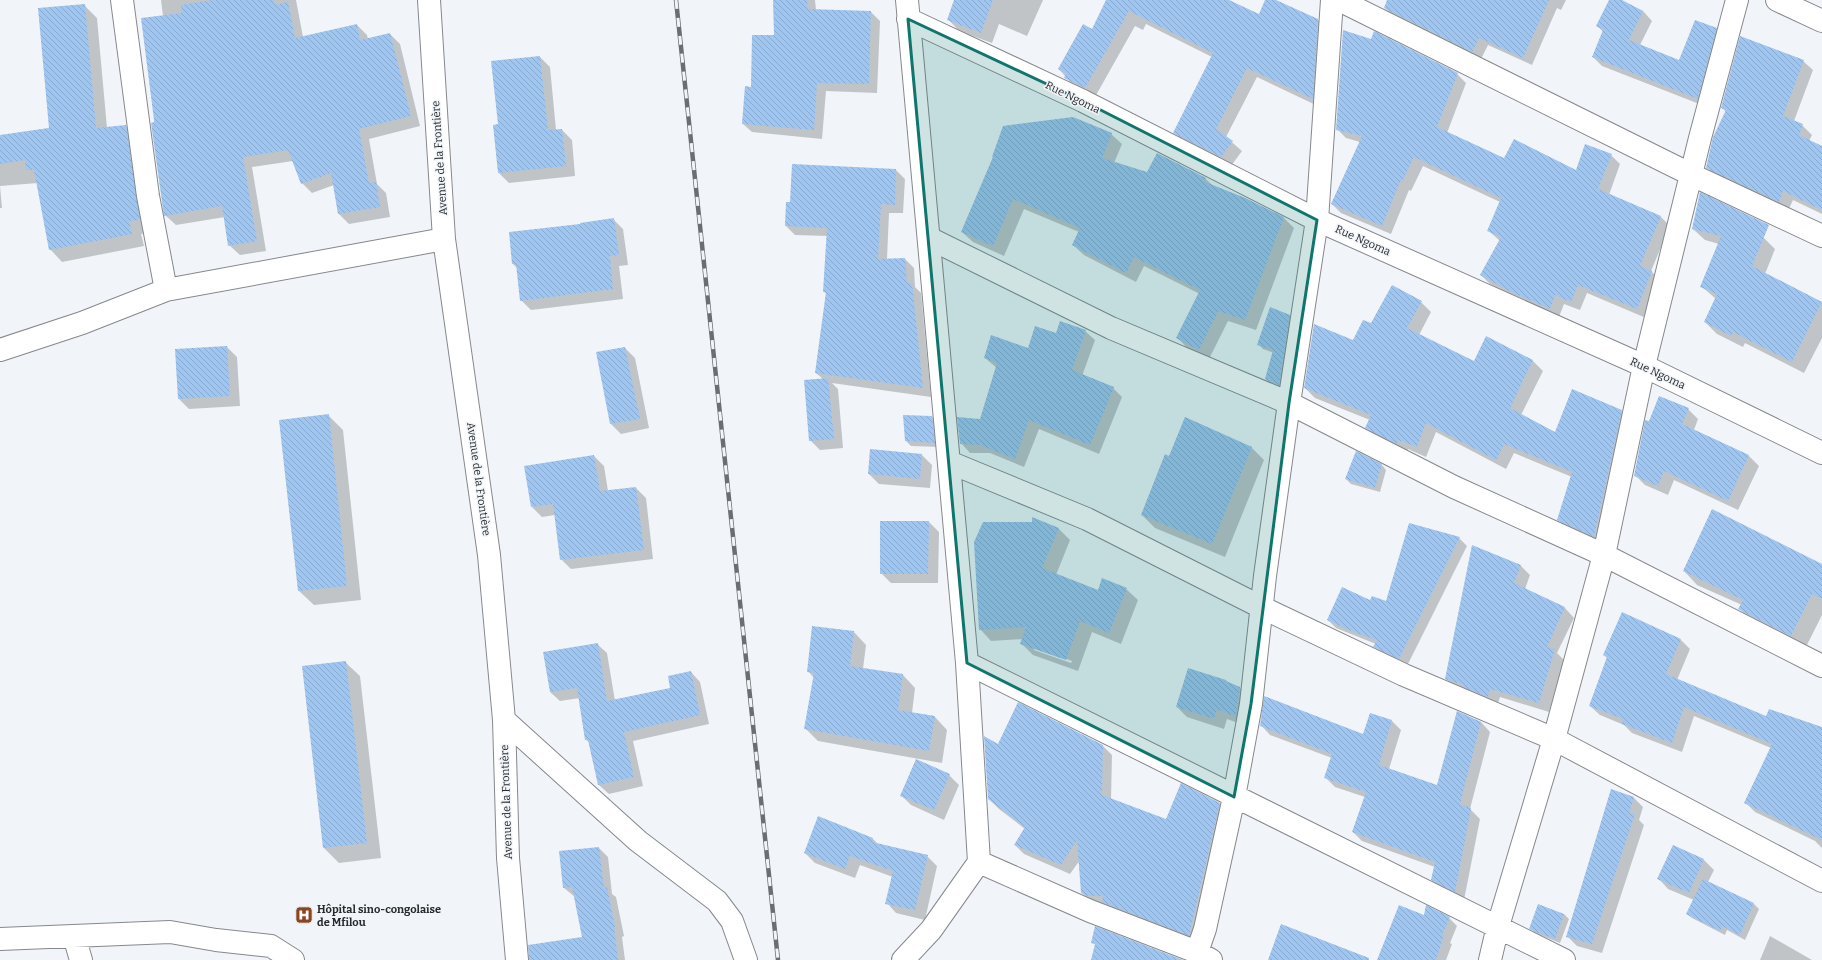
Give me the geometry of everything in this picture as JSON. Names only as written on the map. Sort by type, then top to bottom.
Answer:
[{"type":"street","points":[[122,0],[148,196],[166,290]]},
{"type":"street","name":"Avenue de la Frontière","points":[[429,0],[444,239],[489,555],[504,720],[508,858],[517,960]]},
{"type":"street","points":[[979,862],[1090,911],[1204,956],[1205,929],[1234,797],[1251,704],[1263,608],[1265,576],[1289,403],[1317,220],[1332,0]]},
{"type":"street","points":[[1339,0],[1692,175],[1822,236]]},
{"type":"street","points":[[1490,960],[1498,926],[1554,739],[1604,555],[1644,366],[1737,0]]},
{"type":"street","points":[[1777,0],[1822,21]]},
{"type":"street","points":[[903,960],[931,930],[979,862],[967,663],[908,9]]},
{"type":"street","name":"Rue Ngoma","points":[[908,9],[1083,101],[1317,220],[1644,366],[1822,453]]},
{"type":"street","points":[[929,238],[1111,328],[1289,403],[1454,487],[1604,555],[1822,666]]},
{"type":"street","points":[[0,350],[82,323],[166,290],[444,239]]},
{"type":"street","points":[[949,462],[1087,519],[1263,608],[1404,675],[1554,739],[1822,881]]},
{"type":"street","points":[[967,663],[1564,960]]},
{"type":"street","points":[[504,720],[638,841],[717,901],[732,922],[746,960]]},
{"type":"street","points":[[0,939],[170,932],[216,940],[271,946],[293,960]]},
{"type":"street","points":[[74,936],[81,960]]},
{"type":"highlighted area","points":[[908,19],[1083,101],[1317,220],[1289,403],[1251,704],[1234,797],[967,663]]},
{"type":"building","points":[[213,0],[274,0],[275,5],[288,2],[295,38],[357,24],[360,40],[390,33],[411,116],[359,129],[369,183],[376,182],[380,207],[338,214],[331,173],[301,184],[288,150],[243,157],[257,241],[228,246],[222,206],[164,216],[151,123],[154,122],[154,120],[141,18],[182,13],[181,5]]},
{"type":"building","points":[[773,0],[807,0],[808,9],[871,11],[869,84],[817,83],[814,130],[742,124],[745,86],[751,87],[752,35],[774,35]]},
{"type":"building","points":[[954,0],[993,0],[981,33],[947,20]]},
{"type":"building","points":[[1106,0],[1229,0],[1259,14],[1265,0],[1276,0],[1318,19],[1313,99],[1247,68],[1216,129],[1233,141],[1221,157],[1173,133],[1213,53],[1129,11],[1085,88],[1064,78],[1066,74],[1058,69],[1083,24],[1092,29]]},
{"type":"building","points":[[1387,0],[1549,0],[1523,58],[1479,38],[1472,52],[1384,8]]},
{"type":"building","points":[[1609,0],[1622,0],[1643,11],[1629,40],[1679,60],[1695,20],[1717,28],[1698,99],[1592,57],[1603,30],[1596,26]]},
{"type":"building","points":[[85,4],[96,128],[126,125],[140,220],[129,221],[132,234],[49,250],[34,170],[26,170],[25,160],[0,164],[0,135],[49,128],[38,8]]},
{"type":"building","points":[[1343,30],[1371,39],[1374,31],[1458,73],[1437,127],[1504,158],[1514,139],[1576,170],[1585,144],[1612,154],[1598,189],[1661,216],[1640,266],[1652,271],[1637,309],[1578,285],[1571,302],[1555,295],[1550,309],[1509,291],[1480,275],[1501,237],[1487,231],[1501,198],[1414,157],[1402,182],[1400,182],[1382,226],[1331,204],[1362,136],[1336,130]]},
{"type":"building","points":[[1740,36],[1804,60],[1783,116],[1803,124],[1799,135],[1822,146],[1822,210],[1783,191],[1779,202],[1706,168],[1713,137],[1726,110],[1721,108]]},
{"type":"building","points":[[540,56],[548,130],[562,129],[566,166],[498,173],[493,125],[498,124],[491,61]]},
{"type":"building","points":[[1073,117],[1112,133],[1102,158],[1147,172],[1157,153],[1206,178],[1203,181],[1245,198],[1284,217],[1245,320],[1218,311],[1199,350],[1176,338],[1200,290],[1134,257],[1126,273],[1072,245],[1080,228],[1013,199],[993,246],[961,232],[993,157],[1003,126]]},
{"type":"building","points":[[792,164],[896,169],[895,205],[881,204],[878,259],[905,258],[907,283],[912,283],[923,388],[815,373],[826,292],[823,292],[827,228],[785,226],[786,202],[790,202]]},
{"type":"building","points":[[1700,192],[1769,225],[1752,266],[1822,302],[1792,362],[1733,332],[1731,336],[1704,322],[1717,294],[1700,287],[1721,236],[1692,229]]},
{"type":"building","points":[[614,218],[619,255],[610,256],[613,289],[520,301],[516,264],[512,264],[509,232],[580,224]]},
{"type":"building","points":[[1392,285],[1422,301],[1407,328],[1474,361],[1486,336],[1533,360],[1510,408],[1555,432],[1572,389],[1622,410],[1594,537],[1557,520],[1572,472],[1504,444],[1496,460],[1426,423],[1417,447],[1398,440],[1397,444],[1365,428],[1371,415],[1304,388],[1314,324],[1353,340],[1363,320],[1371,323]]},
{"type":"building","points":[[1270,307],[1290,315],[1279,385],[1265,379],[1273,350],[1257,345]]},
{"type":"building","points":[[1060,321],[1086,330],[1072,370],[1114,387],[1090,445],[1029,420],[1015,459],[980,445],[960,444],[957,417],[980,419],[997,363],[984,358],[991,335],[1028,348],[1035,326],[1056,333]]},
{"type":"building","points":[[227,346],[230,396],[178,399],[175,349]]},
{"type":"building","points":[[625,347],[640,419],[610,424],[596,352]]},
{"type":"building","points":[[828,378],[834,439],[809,441],[804,380]]},
{"type":"building","points":[[1659,396],[1689,408],[1682,424],[1749,455],[1728,501],[1664,471],[1658,486],[1634,476],[1645,420],[1649,421]]},
{"type":"building","points":[[329,414],[347,586],[298,591],[279,420]]},
{"type":"building","points":[[903,415],[932,416],[935,443],[905,441]]},
{"type":"building","points":[[1185,417],[1252,447],[1212,544],[1141,515],[1165,454],[1169,456]]},
{"type":"building","points":[[870,449],[922,454],[920,479],[868,474]]},
{"type":"building","points":[[1356,451],[1382,464],[1375,488],[1345,479]]},
{"type":"building","points":[[594,455],[600,491],[636,487],[644,550],[560,560],[553,504],[531,507],[524,466]]},
{"type":"building","points":[[1712,509],[1822,564],[1822,599],[1812,594],[1791,636],[1738,609],[1743,600],[1683,571]]},
{"type":"building","points":[[1032,517],[1059,528],[1042,568],[1098,590],[1102,578],[1127,588],[1109,633],[1080,621],[1066,660],[1020,644],[1026,627],[979,630],[974,542],[983,522],[1032,522]]},
{"type":"building","points":[[880,521],[929,521],[928,574],[880,574]]},
{"type":"building","points":[[1409,523],[1460,537],[1399,659],[1373,647],[1377,640],[1356,633],[1327,620],[1342,587],[1370,600],[1372,596],[1386,601]]},
{"type":"building","points":[[1472,545],[1521,565],[1514,583],[1565,607],[1547,647],[1555,649],[1539,703],[1490,689],[1488,697],[1463,687],[1464,685],[1445,679]]},
{"type":"building","points":[[1622,612],[1681,639],[1666,674],[1766,716],[1769,709],[1822,727],[1822,840],[1744,803],[1772,744],[1684,707],[1672,743],[1622,724],[1623,719],[1589,706],[1607,657],[1603,655]]},
{"type":"building","points":[[812,626],[854,631],[850,666],[903,674],[898,710],[935,716],[929,751],[804,729],[814,673],[807,672]]},
{"type":"building","points":[[598,643],[607,701],[670,688],[668,676],[691,671],[700,715],[624,732],[634,777],[598,785],[588,740],[585,740],[577,688],[550,692],[543,652]]},
{"type":"building","points":[[346,661],[367,843],[323,848],[302,666]]},
{"type":"building","points":[[1188,668],[1226,680],[1240,687],[1236,717],[1217,709],[1214,719],[1176,707]]},
{"type":"building","points":[[1264,696],[1363,734],[1370,713],[1392,720],[1379,765],[1437,785],[1457,711],[1481,722],[1460,804],[1471,808],[1455,892],[1431,880],[1435,862],[1352,832],[1366,792],[1324,778],[1332,754],[1260,726]]},
{"type":"building","points":[[1018,702],[1103,745],[1102,795],[1166,819],[1181,783],[1220,803],[1189,936],[1102,902],[1103,896],[1088,896],[1081,893],[1077,840],[1061,865],[1014,845],[1025,827],[988,799],[984,736],[998,744]]},
{"type":"building","points":[[916,759],[950,774],[934,810],[900,796]]},
{"type":"building","points":[[1611,789],[1634,797],[1629,813],[1635,814],[1592,944],[1566,937]]},
{"type":"building","points":[[818,816],[873,838],[872,842],[928,855],[915,910],[885,904],[893,871],[850,856],[845,869],[804,853]]},
{"type":"building","points":[[1673,845],[1704,859],[1689,893],[1657,879]]},
{"type":"building","points":[[599,847],[604,888],[607,887],[615,927],[618,960],[529,960],[528,945],[582,937],[572,887],[563,888],[559,851]]},
{"type":"building","points":[[1703,879],[1754,903],[1740,935],[1722,926],[1720,931],[1686,914]]},
{"type":"building","points":[[1538,904],[1564,914],[1555,939],[1529,929]]},
{"type":"building","points":[[1399,905],[1424,915],[1426,905],[1450,917],[1442,935],[1444,935],[1436,960],[1377,960]]},
{"type":"building","points":[[1281,924],[1369,958],[1369,960],[1268,960]]},
{"type":"building","points":[[1095,926],[1183,960],[1091,960],[1095,944],[1091,943]]},
{"type":"railway","points":[[676,0],[778,960]]},
{"type":"place","name":"Hôpital sino-congolaise de Mfilou","points":[[304,915]]}]
